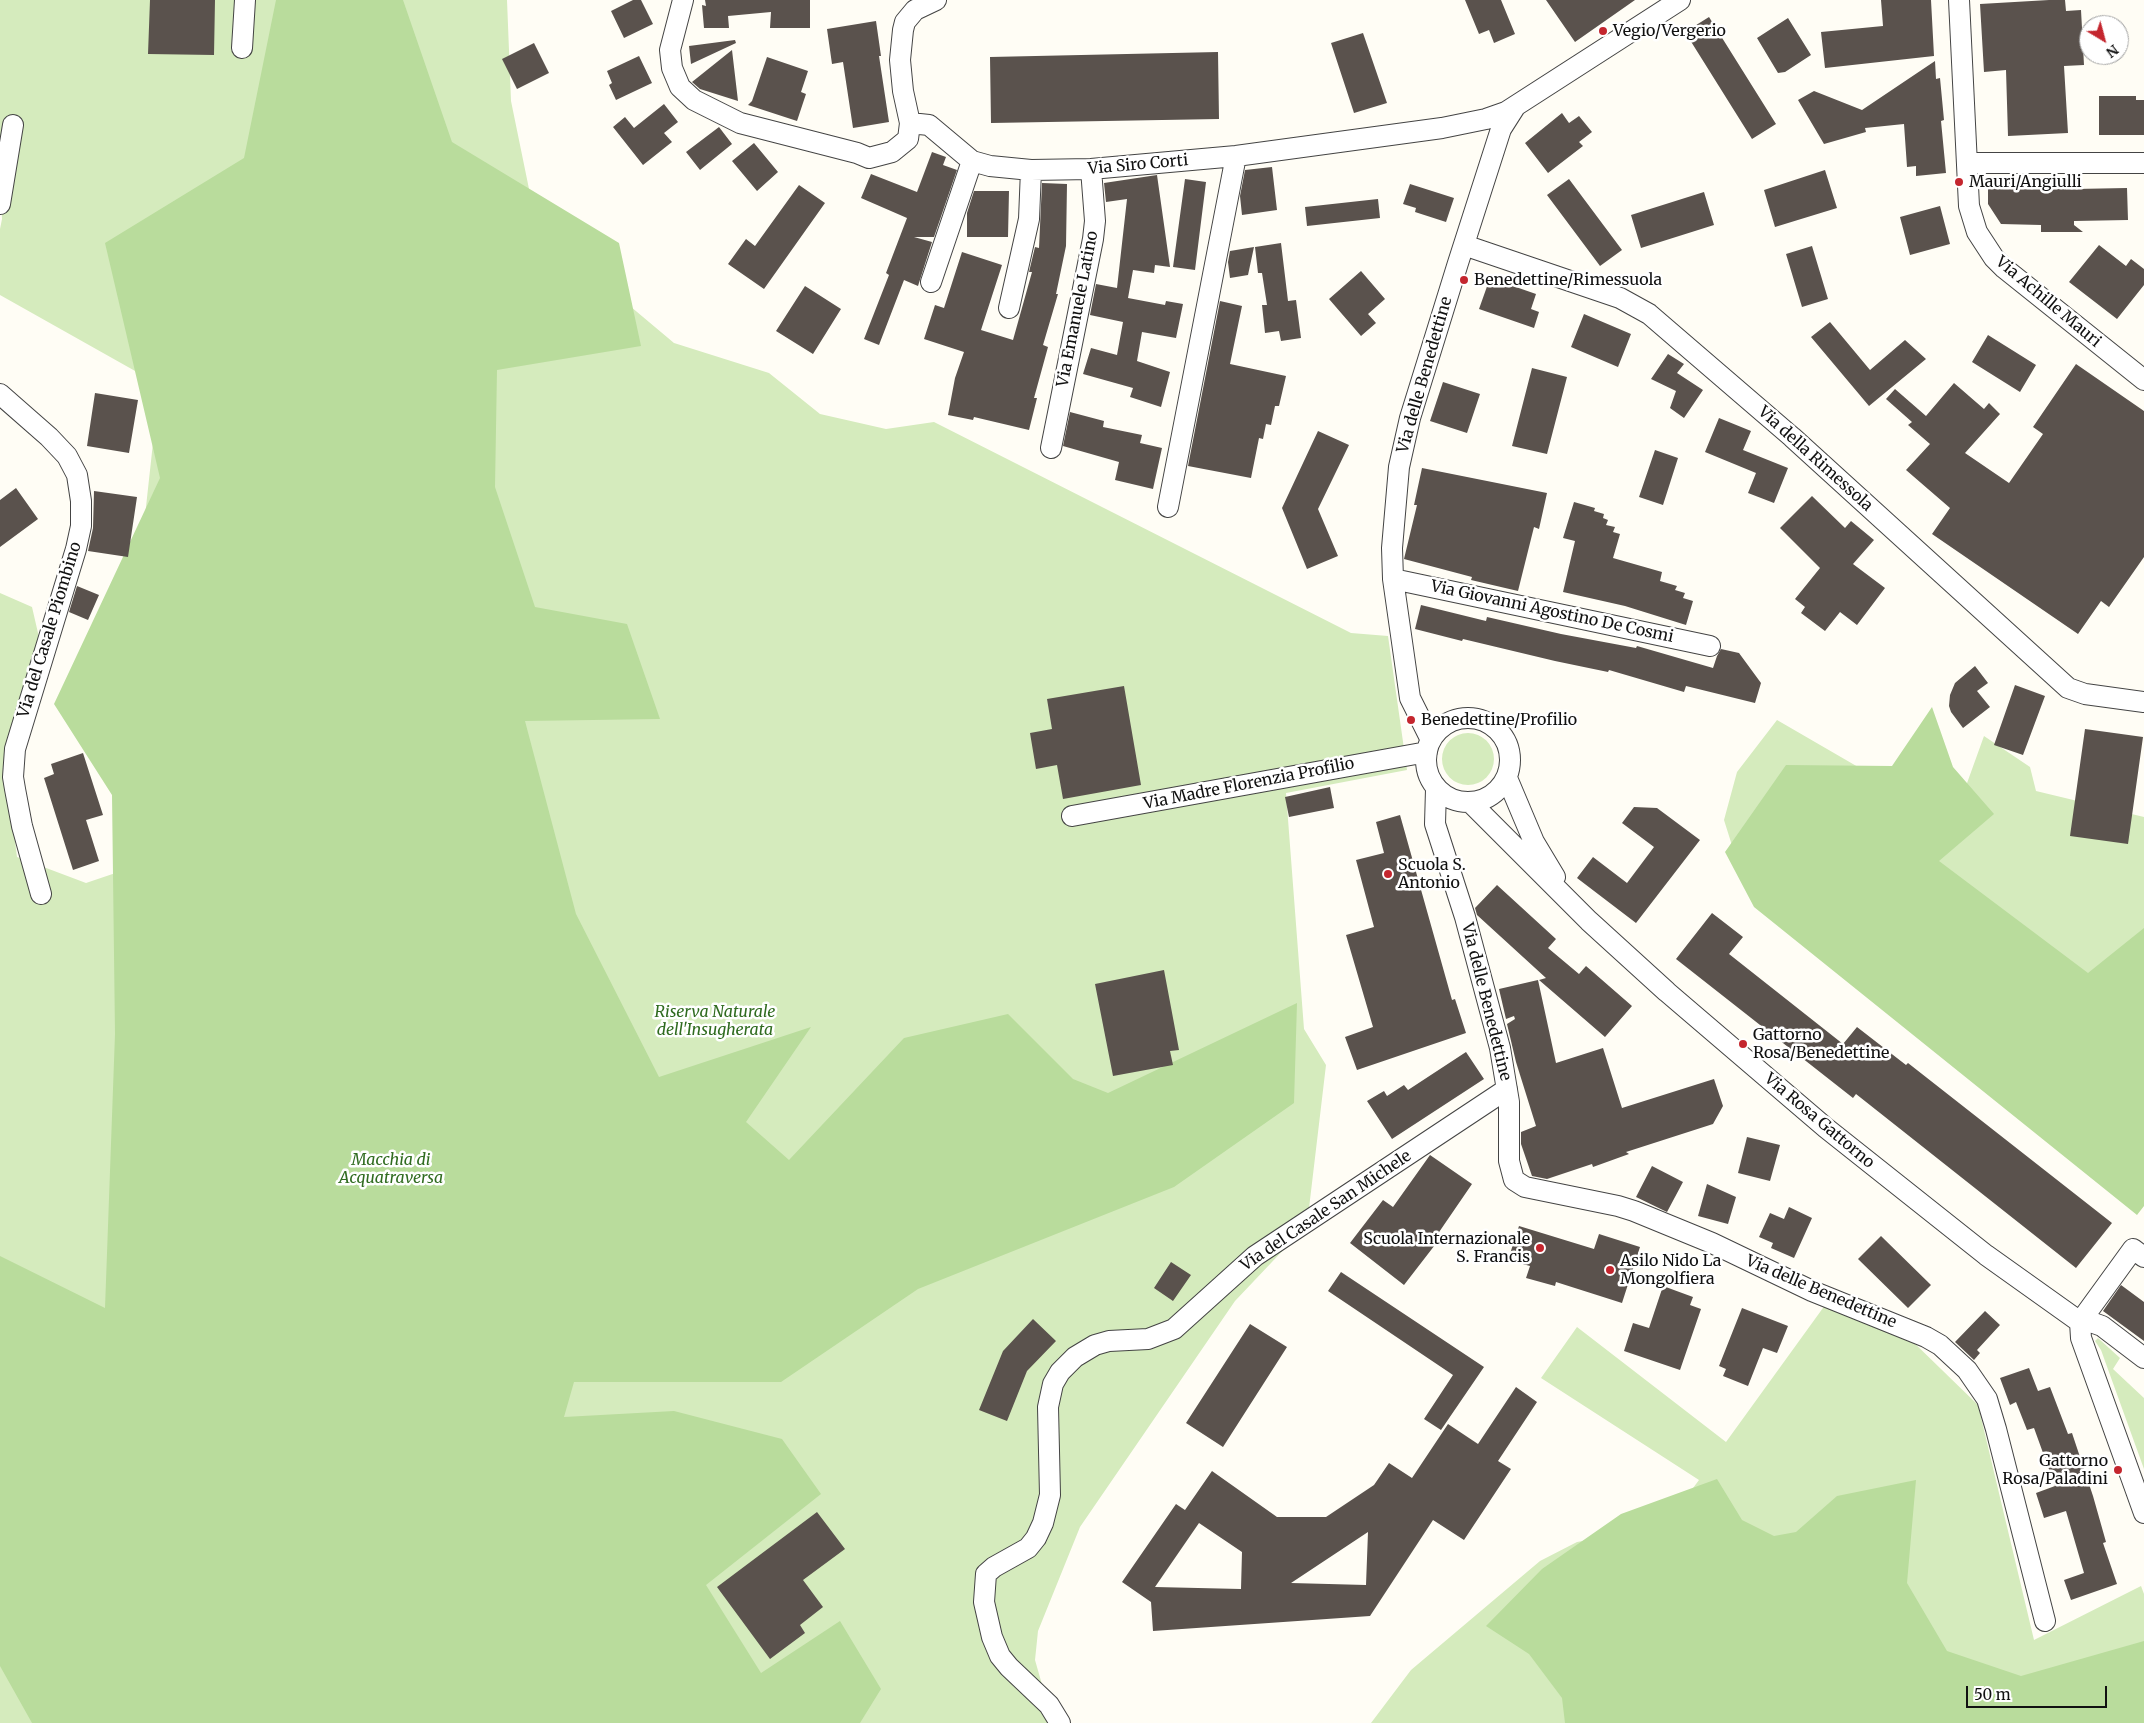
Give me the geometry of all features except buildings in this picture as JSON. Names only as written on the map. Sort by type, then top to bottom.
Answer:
[{"type":"street","points":[[242,48],[245,0]]},
{"type":"street","points":[[683,0],[670,50],[672,68],[680,87],[694,100],[740,123],[857,153],[869,158],[884,155],[900,147],[908,139],[910,123],[903,91],[900,60],[903,30],[905,22],[915,10],[936,0]]},
{"type":"street","name":"Via Siro Corti","points":[[910,123],[929,125],[972,161],[997,167],[1031,170],[1091,169],[1236,156],[1442,128],[1496,116],[1680,0]]},
{"type":"street","name":"Via Achille Mauri","points":[[1958,0],[1971,216],[1977,232],[1994,258],[2144,380]]},
{"type":"street","name":"Via delle Benedettine","points":[[1429,746],[1410,698],[1393,578],[1392,548],[1403,445],[1502,128],[1516,105]]},
{"type":"street","points":[[0,204],[13,125]]},
{"type":"street","points":[[1168,508],[1236,156]]},
{"type":"street","points":[[931,282],[972,161]]},
{"type":"street","points":[[1968,163],[2144,163]]},
{"type":"street","name":"Via Emanuele Latino","points":[[1050,448],[1094,239],[1095,221],[1091,169]]},
{"type":"street","points":[[1009,308],[1029,219],[1031,170]]},
{"type":"street","name":"Via della Rimessola","points":[[1464,245],[1620,298],[1649,314],[1792,437],[2068,688],[2084,694],[2144,702]]},
{"type":"street","name":"Via del Casale Piombino","points":[[0,394],[56,443],[67,456],[77,475],[81,501],[81,526],[76,549],[16,749],[13,777],[22,826],[41,894]]},
{"type":"street","name":"Via Giovanni Agostino De Cosmi","points":[[1393,578],[1710,646]]},
{"type":"street","points":[[1472,718],[1487,723],[1494,726],[1503,736],[1510,751],[1507,778],[1494,794],[1471,803],[1462,803],[1448,798],[1436,789],[1426,769],[1429,746],[1440,728],[1454,721],[1472,718]]},
{"type":"street","name":"Via Madre Florenzia Profilio","points":[[1072,816],[1429,746]]},
{"type":"street","name":"Via Rosa Gattorno","points":[[1507,778],[1534,842],[1570,902]]},
{"type":"street","name":"Via delle Benedettine","points":[[1436,789],[1435,824],[1465,917],[1500,1048],[1507,1089],[1510,1168],[1514,1180],[1520,1184],[1563,1196],[1618,1206],[1659,1221],[1712,1243],[1812,1291],[1926,1337],[1940,1345],[1958,1361],[1981,1389],[1991,1411],[2045,1621]]},
{"type":"street","name":"Via Rosa Gattorno","points":[[1471,803],[1570,902],[1667,992],[1841,1140],[1986,1255],[2080,1322],[2088,1321],[2102,1326],[2144,1358]]},
{"type":"street","name":"Via del Casale San Michele","points":[[1060,1723],[1049,1705],[1000,1656],[990,1631],[984,1602],[986,1574],[1028,1548],[1036,1538],[1043,1522],[1050,1495],[1048,1407],[1053,1384],[1060,1372],[1075,1357],[1095,1345],[1109,1341],[1148,1339],[1174,1329],[1189,1318],[1233,1275],[1256,1256],[1507,1089]]},
{"type":"street","points":[[2144,1257],[2133,1249],[2080,1322],[2081,1338],[2144,1513]]},
{"type":"green space","name":"Riserva Naturale dell'Insugherata","points":[[0,0],[507,0],[511,101],[537,228],[674,343],[769,373],[820,414],[886,429],[934,422],[1351,633],[1388,636],[1407,770],[1286,793],[1304,1029],[1326,1065],[1307,1225],[1235,1301],[1080,1527],[1038,1631],[1035,1660],[1053,1723],[0,1723],[0,593],[32,607],[41,646],[5,763],[17,857],[86,883],[151,861],[139,571],[158,397],[144,376],[0,295],[0,229],[2,219],[0,181]]},
{"type":"green space","name":"Macchia di Acquatraversa","points":[[276,0],[403,0],[452,142],[619,243],[641,346],[497,370],[495,487],[535,607],[627,624],[660,719],[525,721],[576,914],[659,1077],[811,1027],[746,1122],[789,1160],[904,1038],[1008,1014],[1073,1079],[1108,1093],[1297,1003],[1294,1103],[1174,1187],[918,1289],[781,1382],[574,1382],[564,1417],[674,1411],[782,1439],[821,1494],[706,1585],[761,1673],[840,1621],[881,1689],[860,1723],[32,1723],[0,1666],[0,1256],[105,1308],[115,1034],[112,795],[54,704],[160,478],[105,243],[244,158]]},
{"type":"green space","points":[[1932,707],[1953,767],[1994,814],[1939,861],[2088,973],[2144,928],[2144,1206],[2137,1215],[1754,907],[1725,852],[1786,765],[1892,766]]},
{"type":"green space","points":[[1777,720],[1953,822],[1984,736],[2030,767],[2036,791],[2144,817],[2144,1173],[1735,855],[1724,820],[1737,772]]},
{"type":"green space","points":[[1468,733],[1478,735],[1486,741],[1492,749],[1494,759],[1492,769],[1486,777],[1478,783],[1468,785],[1458,783],[1450,777],[1444,769],[1442,759],[1444,749],[1450,741],[1458,735]]},
{"type":"green space","points":[[1828,1301],[1905,1334],[1978,1405],[2034,1640],[2141,1586],[2144,1594],[2144,1723],[1371,1723],[1411,1670],[1540,1561],[1577,1542],[1664,1527],[1699,1480],[1541,1378],[1577,1327],[1726,1442]]},
{"type":"green space","points":[[2098,1338],[2120,1358],[2113,1369],[2144,1398],[2144,1469],[2101,1350],[2095,1341]]},
{"type":"green space","points":[[1717,1479],[1742,1520],[1774,1536],[1796,1532],[1837,1496],[1916,1480],[1907,1583],[1947,1651],[2021,1676],[2144,1641],[2144,1723],[1565,1723],[1562,1698],[1529,1654],[1486,1626],[1542,1569],[1621,1514]]},
{"type":"place","name":"Vegio/Vergerio","points":[[1603,31]]},
{"type":"place","name":"Mauri/Angiulli","points":[[1959,182]]},
{"type":"place","name":"Benedettine/Rimessuola","points":[[1464,280]]},
{"type":"place","name":"Benedettine/Profilio","points":[[1411,720]]},
{"type":"place","name":"Scuola S. Antonio","points":[[1388,874]]},
{"type":"place","name":"Gattorno Rosa/Benedettine","points":[[1743,1044]]},
{"type":"place","name":"Scuola Internazionale S. Francis","points":[[1540,1248]]},
{"type":"place","name":"Asilo Nido La Mongolfiera","points":[[1610,1270]]},
{"type":"place","name":"Gattorno Rosa/Paladini","points":[[2118,1470]]}]
